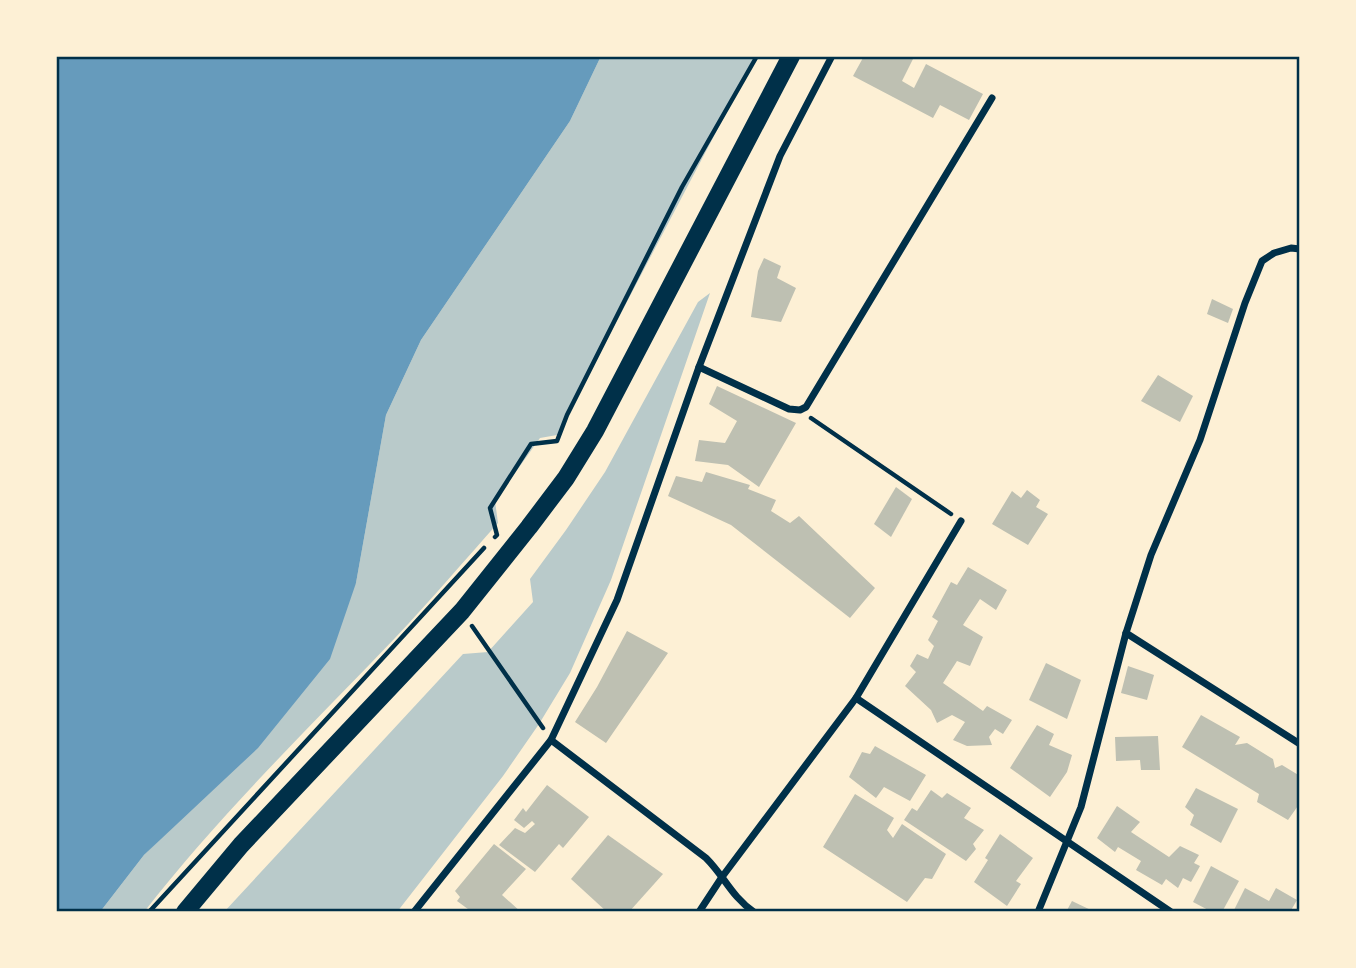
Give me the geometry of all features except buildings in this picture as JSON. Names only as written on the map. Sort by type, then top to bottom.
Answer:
[{"type":"main road","points":[[185,912],[241,845],[461,611],[566,478],[595,431],[791,56]]},
{"type":"street","points":[[414,912],[551,740],[617,600],[699,367],[780,156],[832,56]]},
{"type":"street","points":[[699,367],[789,410],[800,410],[810,402],[992,98]]},
{"type":"street","points":[[1038,912],[1068,843],[1089,780],[1126,633],[1151,555],[1200,440],[1245,303],[1262,261],[1274,253],[1291,248],[1300,249]]},
{"type":"street","points":[[699,912],[722,877],[856,698],[961,521]]},
{"type":"street","points":[[1126,633],[1300,744]]},
{"type":"street","points":[[856,698],[1171,912]]},
{"type":"street","points":[[551,740],[705,858],[739,901],[754,912]]},
{"type":"path","points":[[149,912],[497,535],[490,508],[531,444],[556,441],[682,187],[757,56]]},
{"type":"path","points":[[800,410],[961,521]]},
{"type":"path","points":[[461,611],[551,740]]},
{"type":"shaded area","points":[[601,56],[756,56],[557,435],[540,438],[495,501],[498,523],[408,624],[203,840],[144,912],[100,912],[144,855],[188,812],[356,583],[386,415],[421,340],[570,121]]},
{"type":"shaded area","points":[[710,293],[611,580],[570,673],[503,776],[397,912],[224,912],[463,654],[488,652],[533,602],[530,579],[605,472],[698,302]]},
{"type":"water","points":[[56,56],[601,56],[570,121],[421,340],[386,415],[356,583],[330,659],[258,748],[144,855],[100,912],[56,912]]}]
